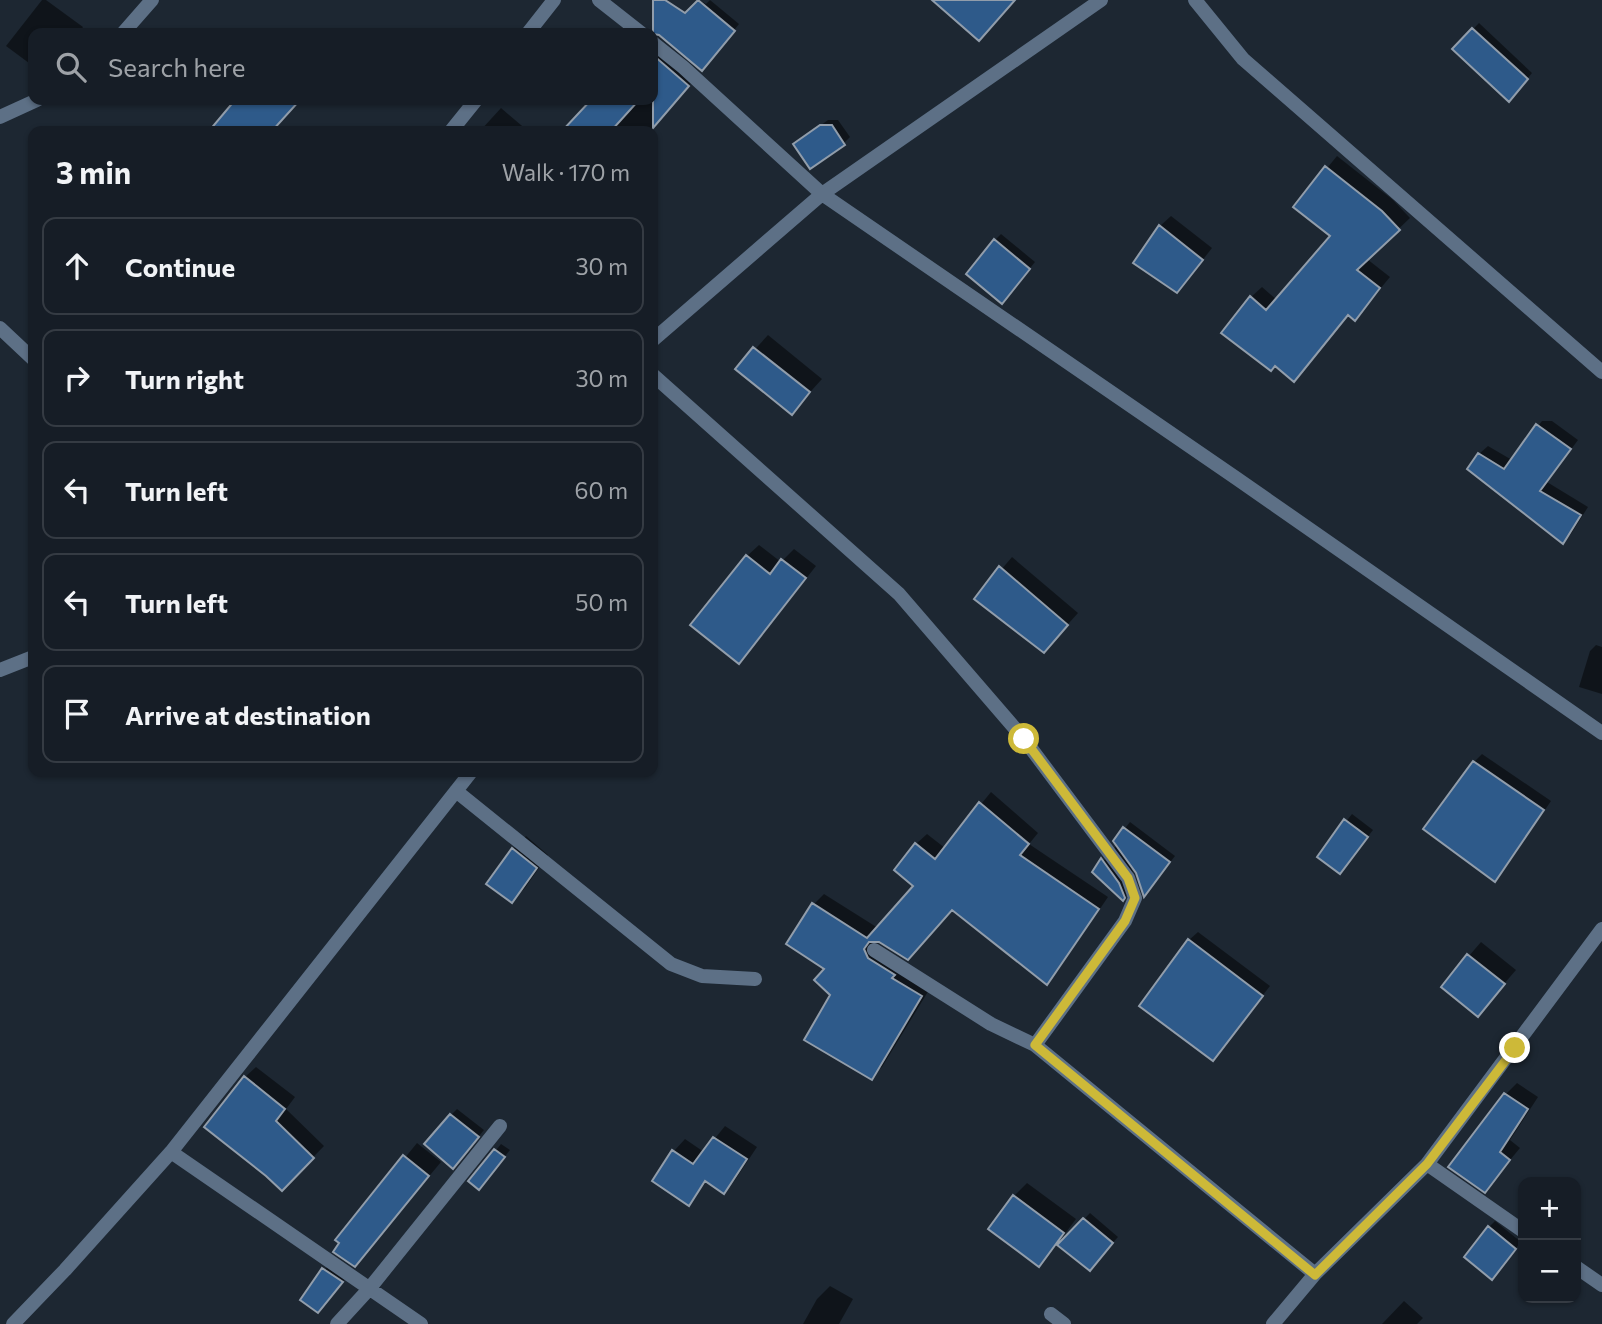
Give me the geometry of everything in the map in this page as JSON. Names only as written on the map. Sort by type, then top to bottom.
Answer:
[{"type":"street","points":[[127,28],[152,0]]},
{"type":"street","points":[[532,28],[554,0]]},
{"type":"street","points":[[599,0],[635,28]]},
{"type":"street","points":[[658,336],[822,194],[1101,0]]},
{"type":"street","points":[[1195,0],[1243,59],[1602,372]]},
{"type":"street","points":[[658,47],[822,194],[1602,733]]},
{"type":"street","points":[[0,117],[28,104]]},
{"type":"street","points":[[455,126],[472,105]]},
{"type":"street","points":[[0,328],[28,354]]},
{"type":"street","points":[[658,379],[899,594],[1024,739],[1128,878],[1135,898],[1125,921],[1035,1045]]},
{"type":"street","points":[[0,670],[28,659]]},
{"type":"street","points":[[13,1324],[171,1152],[467,777]]},
{"type":"street","points":[[456,791],[671,964],[702,976],[755,979]]},
{"type":"street","points":[[1273,1324],[1315,1275],[1427,1164],[1602,929]]},
{"type":"street","points":[[874,950],[991,1024],[1035,1045],[1315,1275]]},
{"type":"street","points":[[337,1324],[369,1289],[500,1126]]},
{"type":"street","points":[[171,1152],[421,1324]]},
{"type":"street","points":[[1427,1164],[1518,1228]]},
{"type":"street","points":[[1581,1270],[1602,1285]]},
{"type":"street","points":[[1051,1314],[1064,1324]]},
{"type":"building","points":[[653,0],[665,0],[685,13],[698,0],[735,31],[702,71],[658,35],[658,28],[653,28]]},
{"type":"building","points":[[932,0],[1015,0],[979,41]]},
{"type":"building","points":[[1472,28],[1528,79],[1509,102],[1452,49]]},
{"type":"building","points":[[658,59],[689,86],[653,126],[653,105],[658,105]]},
{"type":"building","points":[[231,105],[295,105],[277,126],[213,126]]},
{"type":"building","points":[[586,105],[634,105],[616,126],[567,126]]},
{"type":"building","points":[[820,125],[832,125],[845,145],[810,169],[793,144]]},
{"type":"building","points":[[1325,166],[1382,211],[1400,230],[1357,270],[1380,288],[1355,321],[1348,315],[1294,382],[1275,366],[1271,371],[1221,333],[1250,296],[1266,310],[1330,236],[1293,207]]},
{"type":"building","points":[[1159,225],[1203,260],[1177,293],[1133,263]]},
{"type":"building","points":[[994,239],[1030,269],[1002,304],[966,274]]},
{"type":"building","points":[[753,347],[810,392],[792,415],[735,369]]},
{"type":"building","points":[[1536,424],[1571,449],[1540,491],[1581,515],[1563,544],[1467,469],[1478,453],[1504,469]]},
{"type":"building","points":[[746,555],[770,574],[781,559],[806,578],[739,664],[690,625]]},
{"type":"building","points":[[999,566],[1068,625],[1044,653],[974,599]]},
{"type":"building","points":[[1473,761],[1544,810],[1495,882],[1423,829]]},
{"type":"building","points":[[979,802],[1029,844],[1020,855],[1099,909],[1047,985],[952,910],[908,960],[879,942],[869,942],[864,949],[868,958],[895,975],[892,978],[922,996],[872,1080],[804,1040],[830,995],[814,980],[824,969],[786,944],[812,903],[867,938],[913,886],[894,870],[915,843],[935,859]]},
{"type":"building","points":[[1344,819],[1368,837],[1340,874],[1317,857]]},
{"type":"building","points":[[1123,827],[1170,862],[1144,897],[1136,873],[1113,841]]},
{"type":"building","points":[[512,848],[537,868],[512,903],[486,884]]},
{"type":"building","points":[[1101,858],[1119,883],[1125,898],[1123,901],[1092,872]]},
{"type":"building","points":[[1188,939],[1263,996],[1213,1061],[1139,1006]]},
{"type":"building","points":[[1467,954],[1505,984],[1478,1017],[1441,987]]},
{"type":"building","points":[[244,1076],[285,1109],[276,1121],[314,1158],[282,1191],[204,1127]]},
{"type":"building","points":[[1504,1093],[1528,1109],[1500,1152],[1510,1160],[1485,1193],[1448,1167]]},
{"type":"building","points":[[450,1114],[479,1137],[453,1169],[424,1144]]},
{"type":"building","points":[[713,1137],[747,1159],[724,1194],[705,1181],[689,1206],[652,1181],[672,1150],[693,1164]]},
{"type":"building","points":[[494,1149],[505,1157],[479,1190],[468,1181]]},
{"type":"building","points":[[403,1155],[429,1176],[355,1267],[333,1252],[339,1243],[335,1240]]},
{"type":"building","points":[[1013,1195],[1064,1233],[1039,1267],[988,1229]]},
{"type":"building","points":[[1083,1218],[1113,1243],[1090,1271],[1057,1245]]},
{"type":"building","points":[[1488,1226],[1516,1249],[1492,1280],[1464,1257]]},
{"type":"building","points":[[322,1268],[343,1282],[318,1313],[300,1300]]},
{"type":"route","points":[[1024,739],[1128,878],[1135,898],[1125,921],[1035,1045],[1315,1275],[1427,1164],[1515,1048]]}]
